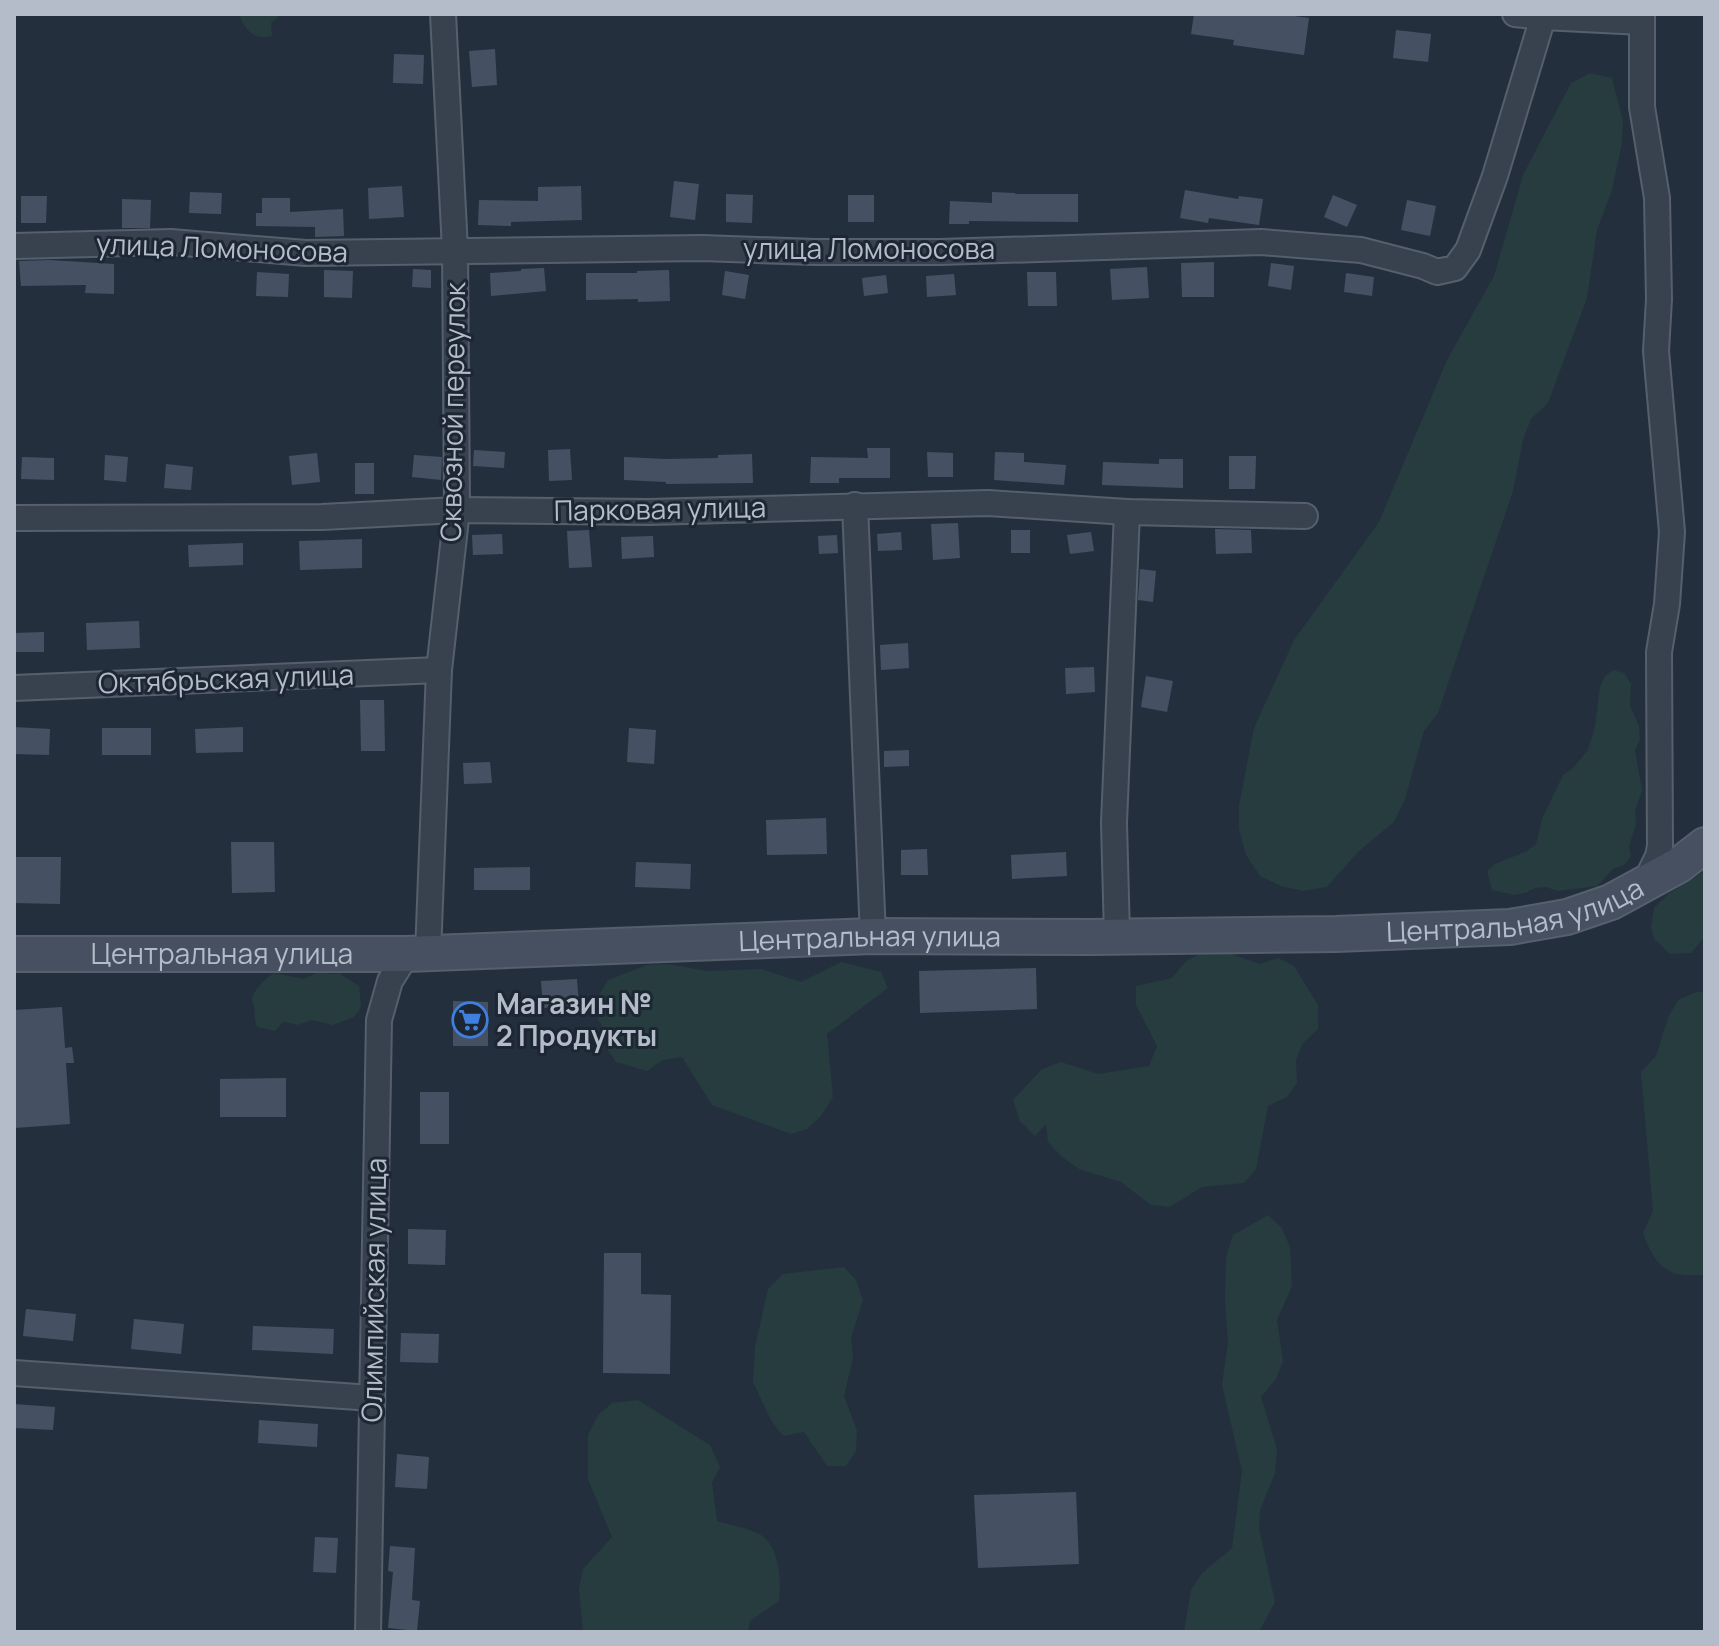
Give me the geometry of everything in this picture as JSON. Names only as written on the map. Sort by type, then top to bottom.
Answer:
[{"type":"street","name":"Сквозной переулок","points":[[418,954],[439,670],[457,510],[455,250],[443,14]]},
{"type":"street","points":[[1515,14],[1642,18],[1642,107],[1657,198],[1659,299],[1656,351],[1672,532],[1667,604],[1659,652],[1660,846],[1643,886]]},
{"type":"street","name":"улица Ломоносова","points":[[14,246],[171,242],[306,253],[702,248],[940,252],[1261,242],[1361,250],[1437,272],[1455,268],[1468,250],[1495,176],[1543,17]]},
{"type":"street","name":"Парковая улица","points":[[14,518],[322,517],[457,510],[648,512],[988,503],[1127,512],[1305,516]]},
{"type":"street","points":[[855,505],[873,936]]},
{"type":"street","points":[[1117,936],[1114,823],[1127,512]]},
{"type":"street","name":"Октябрьская улица","points":[[14,688],[439,670]]},
{"type":"street","name":"Центральная улица","points":[[14,954],[418,954],[873,936],[1336,934],[1510,927],[1567,917],[1611,902],[1679,865],[1705,845]]},
{"type":"street","name":"Олимпийская улица","points":[[368,1632],[379,1020],[390,981],[418,954]]},
{"type":"street","points":[[14,1373],[372,1398]]},
{"type":"green space","points":[[239,14],[281,14],[271,23],[272,36],[260,37],[251,33]]},
{"type":"green space","points":[[1590,73],[1612,78],[1623,121],[1622,143],[1612,190],[1597,230],[1587,298],[1548,403],[1531,419],[1523,440],[1513,491],[1438,713],[1424,731],[1405,799],[1394,822],[1359,851],[1327,887],[1303,891],[1281,886],[1260,876],[1246,855],[1239,829],[1239,806],[1254,728],[1294,640],[1379,522],[1447,360],[1494,276],[1523,175],[1571,83]]},
{"type":"green space","points":[[1613,670],[1624,673],[1631,684],[1630,706],[1639,726],[1640,740],[1635,750],[1642,790],[1629,846],[1631,856],[1597,886],[1558,891],[1546,887],[1535,888],[1514,895],[1492,890],[1487,871],[1536,844],[1542,819],[1563,775],[1588,750],[1595,727],[1600,687],[1605,676]]},
{"type":"green space","points":[[1705,871],[1705,936],[1691,953],[1670,954],[1655,940],[1651,928],[1654,908],[1668,894]]},
{"type":"green space","points":[[1204,952],[1227,952],[1259,964],[1278,958],[1294,966],[1318,1005],[1318,1029],[1302,1044],[1296,1060],[1297,1083],[1287,1097],[1268,1106],[1256,1169],[1244,1183],[1202,1187],[1170,1207],[1151,1205],[1121,1182],[1079,1169],[1062,1157],[1048,1142],[1046,1124],[1035,1136],[1020,1121],[1013,1100],[1042,1069],[1061,1062],[1098,1074],[1149,1066],[1157,1046],[1136,1005],[1136,986],[1172,978],[1186,961]]},
{"type":"green space","points":[[841,962],[881,972],[888,988],[827,1034],[833,1097],[821,1116],[807,1129],[791,1134],[712,1105],[682,1057],[663,1060],[647,1071],[616,1062],[605,1046],[610,1037],[598,1020],[597,999],[608,980],[647,965],[668,964],[707,971],[761,969],[801,982]]},
{"type":"green space","points":[[318,972],[339,973],[359,986],[361,1005],[354,1017],[333,1025],[312,1020],[297,1025],[286,1022],[275,1031],[257,1027],[252,1000],[264,981],[274,973],[304,979]]},
{"type":"green space","points":[[1696,992],[1705,992],[1705,1275],[1687,1275],[1670,1272],[1659,1263],[1643,1233],[1653,1211],[1641,1072],[1656,1056],[1668,1018],[1678,1000]]},
{"type":"green space","points":[[1268,1215],[1282,1228],[1290,1247],[1292,1286],[1277,1320],[1283,1361],[1276,1379],[1261,1397],[1277,1449],[1275,1473],[1260,1510],[1259,1528],[1275,1602],[1259,1632],[1184,1632],[1191,1590],[1202,1573],[1232,1548],[1242,1471],[1222,1385],[1228,1343],[1226,1257],[1233,1235]]},
{"type":"green space","points":[[844,1267],[856,1280],[863,1300],[851,1338],[853,1358],[844,1396],[857,1431],[856,1451],[846,1466],[827,1466],[804,1432],[783,1436],[772,1422],[753,1382],[755,1347],[768,1289],[783,1274]]},
{"type":"green space","points":[[638,1400],[710,1445],[720,1467],[712,1483],[717,1521],[755,1532],[769,1543],[774,1552],[779,1572],[779,1601],[750,1621],[748,1632],[583,1632],[579,1589],[583,1569],[612,1537],[588,1479],[588,1435],[598,1415],[612,1403]]},
{"type":"building","points":[[1194,14],[1279,14],[1309,18],[1304,55],[1233,45],[1234,40],[1191,34]]},
{"type":"building","points":[[1396,30],[1431,34],[1428,62],[1393,58]]},
{"type":"building","points":[[495,49],[497,85],[472,87],[469,51]]},
{"type":"building","points":[[394,54],[424,55],[423,84],[393,83]]},
{"type":"building","points":[[674,181],[699,184],[695,220],[670,217]]},
{"type":"building","points":[[402,186],[404,217],[369,219],[368,188]]},
{"type":"building","points":[[581,186],[582,220],[511,222],[511,226],[478,225],[479,200],[538,201],[538,187]]},
{"type":"building","points":[[1185,190],[1238,199],[1239,196],[1263,199],[1259,225],[1209,218],[1208,223],[1180,218]]},
{"type":"building","points":[[190,192],[222,193],[221,214],[189,213]]},
{"type":"building","points":[[992,192],[1078,194],[1078,222],[969,221],[969,224],[949,224],[950,201],[992,203]]},
{"type":"building","points":[[726,194],[753,195],[752,223],[726,222]]},
{"type":"building","points":[[848,195],[874,195],[874,222],[848,222]]},
{"type":"building","points":[[1333,195],[1357,205],[1347,227],[1324,217]]},
{"type":"building","points":[[21,196],[47,196],[46,223],[21,223]]},
{"type":"building","points":[[262,198],[290,198],[290,212],[343,209],[344,236],[315,237],[315,227],[256,226],[256,213],[262,213]]},
{"type":"building","points":[[122,199],[151,200],[150,228],[122,228]]},
{"type":"building","points":[[1407,200],[1436,206],[1430,236],[1401,230]]},
{"type":"building","points":[[19,261],[114,264],[114,294],[85,293],[86,285],[21,286]]},
{"type":"building","points":[[1214,262],[1214,297],[1182,297],[1181,263]]},
{"type":"building","points":[[1271,263],[1294,266],[1291,290],[1268,286]]},
{"type":"building","points":[[1147,267],[1149,298],[1112,300],[1110,269]]},
{"type":"building","points":[[544,268],[546,291],[491,296],[490,273]]},
{"type":"building","points":[[413,269],[431,270],[431,288],[412,287]]},
{"type":"building","points":[[324,270],[353,271],[352,298],[324,297]]},
{"type":"building","points":[[669,270],[670,301],[586,300],[586,273]]},
{"type":"building","points":[[725,271],[749,275],[745,299],[722,295]]},
{"type":"building","points":[[257,272],[289,274],[288,297],[256,296]]},
{"type":"building","points":[[1027,272],[1056,272],[1057,306],[1028,306]]},
{"type":"building","points":[[1346,273],[1374,277],[1372,296],[1344,292]]},
{"type":"building","points":[[954,274],[956,295],[927,297],[926,276]]},
{"type":"building","points":[[886,275],[888,293],[864,296],[862,278]]},
{"type":"building","points":[[867,448],[890,448],[890,478],[839,478],[839,483],[810,483],[811,457],[868,458]]},
{"type":"building","points":[[570,449],[572,480],[549,481],[548,450]]},
{"type":"building","points":[[474,450],[505,452],[504,468],[473,466]]},
{"type":"building","points":[[927,452],[953,453],[953,477],[928,477]]},
{"type":"building","points":[[995,452],[1024,453],[1024,462],[1066,465],[1064,485],[994,480]]},
{"type":"building","points":[[317,453],[320,482],[292,485],[289,456]]},
{"type":"building","points":[[752,454],[753,483],[666,484],[624,480],[624,457],[718,458],[718,455]]},
{"type":"building","points":[[105,455],[128,457],[126,482],[104,480]]},
{"type":"building","points":[[414,455],[442,457],[441,480],[412,477]]},
{"type":"building","points":[[1229,456],[1256,456],[1255,489],[1229,489]]},
{"type":"building","points":[[22,457],[54,458],[54,480],[21,479]]},
{"type":"building","points":[[1159,459],[1183,459],[1183,488],[1102,485],[1103,462],[1159,464]]},
{"type":"building","points":[[355,463],[374,463],[374,494],[355,494]]},
{"type":"building","points":[[166,464],[193,467],[191,490],[164,488]]},
{"type":"building","points":[[958,523],[960,558],[933,560],[931,524]]},
{"type":"building","points":[[1215,529],[1251,530],[1252,553],[1216,554]]},
{"type":"building","points":[[589,530],[592,567],[569,568],[567,531]]},
{"type":"building","points":[[1011,530],[1030,530],[1030,553],[1011,553]]},
{"type":"building","points":[[901,532],[902,550],[878,551],[877,534]]},
{"type":"building","points":[[1091,532],[1094,551],[1070,554],[1067,535]]},
{"type":"building","points":[[502,534],[503,554],[473,555],[472,535]]},
{"type":"building","points":[[837,535],[838,553],[819,554],[818,536]]},
{"type":"building","points":[[653,536],[654,557],[622,559],[621,537]]},
{"type":"building","points":[[362,539],[362,568],[300,570],[299,541]]},
{"type":"building","points":[[243,543],[243,565],[189,567],[188,545]]},
{"type":"building","points":[[1140,569],[1156,571],[1153,602],[1138,600]]},
{"type":"building","points":[[139,621],[140,648],[87,650],[86,623]]},
{"type":"building","points":[[44,632],[44,652],[14,652],[14,633]]},
{"type":"building","points":[[908,643],[909,668],[881,670],[880,645]]},
{"type":"building","points":[[1094,667],[1095,692],[1066,694],[1065,668]]},
{"type":"building","points":[[1146,676],[1173,681],[1167,712],[1141,707]]},
{"type":"building","points":[[360,700],[384,700],[385,751],[361,751]]},
{"type":"building","points":[[14,727],[50,729],[49,755],[14,754]]},
{"type":"building","points":[[243,727],[243,752],[196,753],[195,729]]},
{"type":"building","points":[[102,728],[151,728],[151,755],[102,755]]},
{"type":"building","points":[[629,728],[656,730],[654,764],[627,762]]},
{"type":"building","points":[[909,750],[909,766],[884,767],[884,751]]},
{"type":"building","points":[[490,762],[492,783],[464,784],[463,763]]},
{"type":"building","points":[[826,818],[827,854],[767,855],[766,820]]},
{"type":"building","points":[[231,842],[274,842],[275,892],[232,893]]},
{"type":"building","points":[[927,849],[928,875],[901,875],[901,850]]},
{"type":"building","points":[[1066,852],[1067,876],[1012,879],[1011,855]]},
{"type":"building","points":[[14,857],[61,857],[60,904],[14,903]]},
{"type":"building","points":[[636,862],[691,864],[690,889],[635,887]]},
{"type":"building","points":[[530,867],[530,890],[474,890],[474,868]]},
{"type":"building","points":[[1036,968],[1037,1009],[920,1013],[919,971]]},
{"type":"building","points":[[577,979],[579,1006],[543,1008],[541,981]]},
{"type":"building","points":[[453,1001],[488,1002],[488,1046],[453,1046]]},
{"type":"building","points":[[62,1007],[65,1048],[72,1047],[74,1063],[66,1063],[70,1124],[15,1128],[14,1010]]},
{"type":"building","points":[[286,1078],[286,1117],[220,1117],[220,1079]]},
{"type":"building","points":[[420,1092],[449,1092],[449,1144],[420,1144]]},
{"type":"building","points":[[408,1229],[446,1230],[445,1265],[408,1264]]},
{"type":"building","points":[[604,1253],[641,1253],[641,1294],[671,1295],[670,1374],[603,1373]]},
{"type":"building","points":[[26,1309],[76,1314],[73,1341],[23,1336]]},
{"type":"building","points":[[134,1319],[184,1324],[181,1354],[131,1349]]},
{"type":"building","points":[[253,1326],[334,1329],[333,1354],[252,1350]]},
{"type":"building","points":[[401,1333],[439,1334],[438,1363],[400,1362]]},
{"type":"building","points":[[14,1404],[55,1407],[53,1430],[14,1428]]},
{"type":"building","points":[[259,1420],[318,1424],[317,1447],[258,1443]]},
{"type":"building","points":[[397,1454],[429,1457],[427,1489],[395,1487]]},
{"type":"building","points":[[1076,1492],[1079,1564],[978,1568],[974,1495]]},
{"type":"building","points":[[315,1537],[338,1538],[336,1573],[313,1572]]},
{"type":"building","points":[[390,1546],[415,1548],[412,1600],[420,1601],[417,1631],[388,1628],[393,1572],[388,1571]]},
{"type":"place","name":"Магазин № 2 Продукты","points":[[470,1020]]}]
